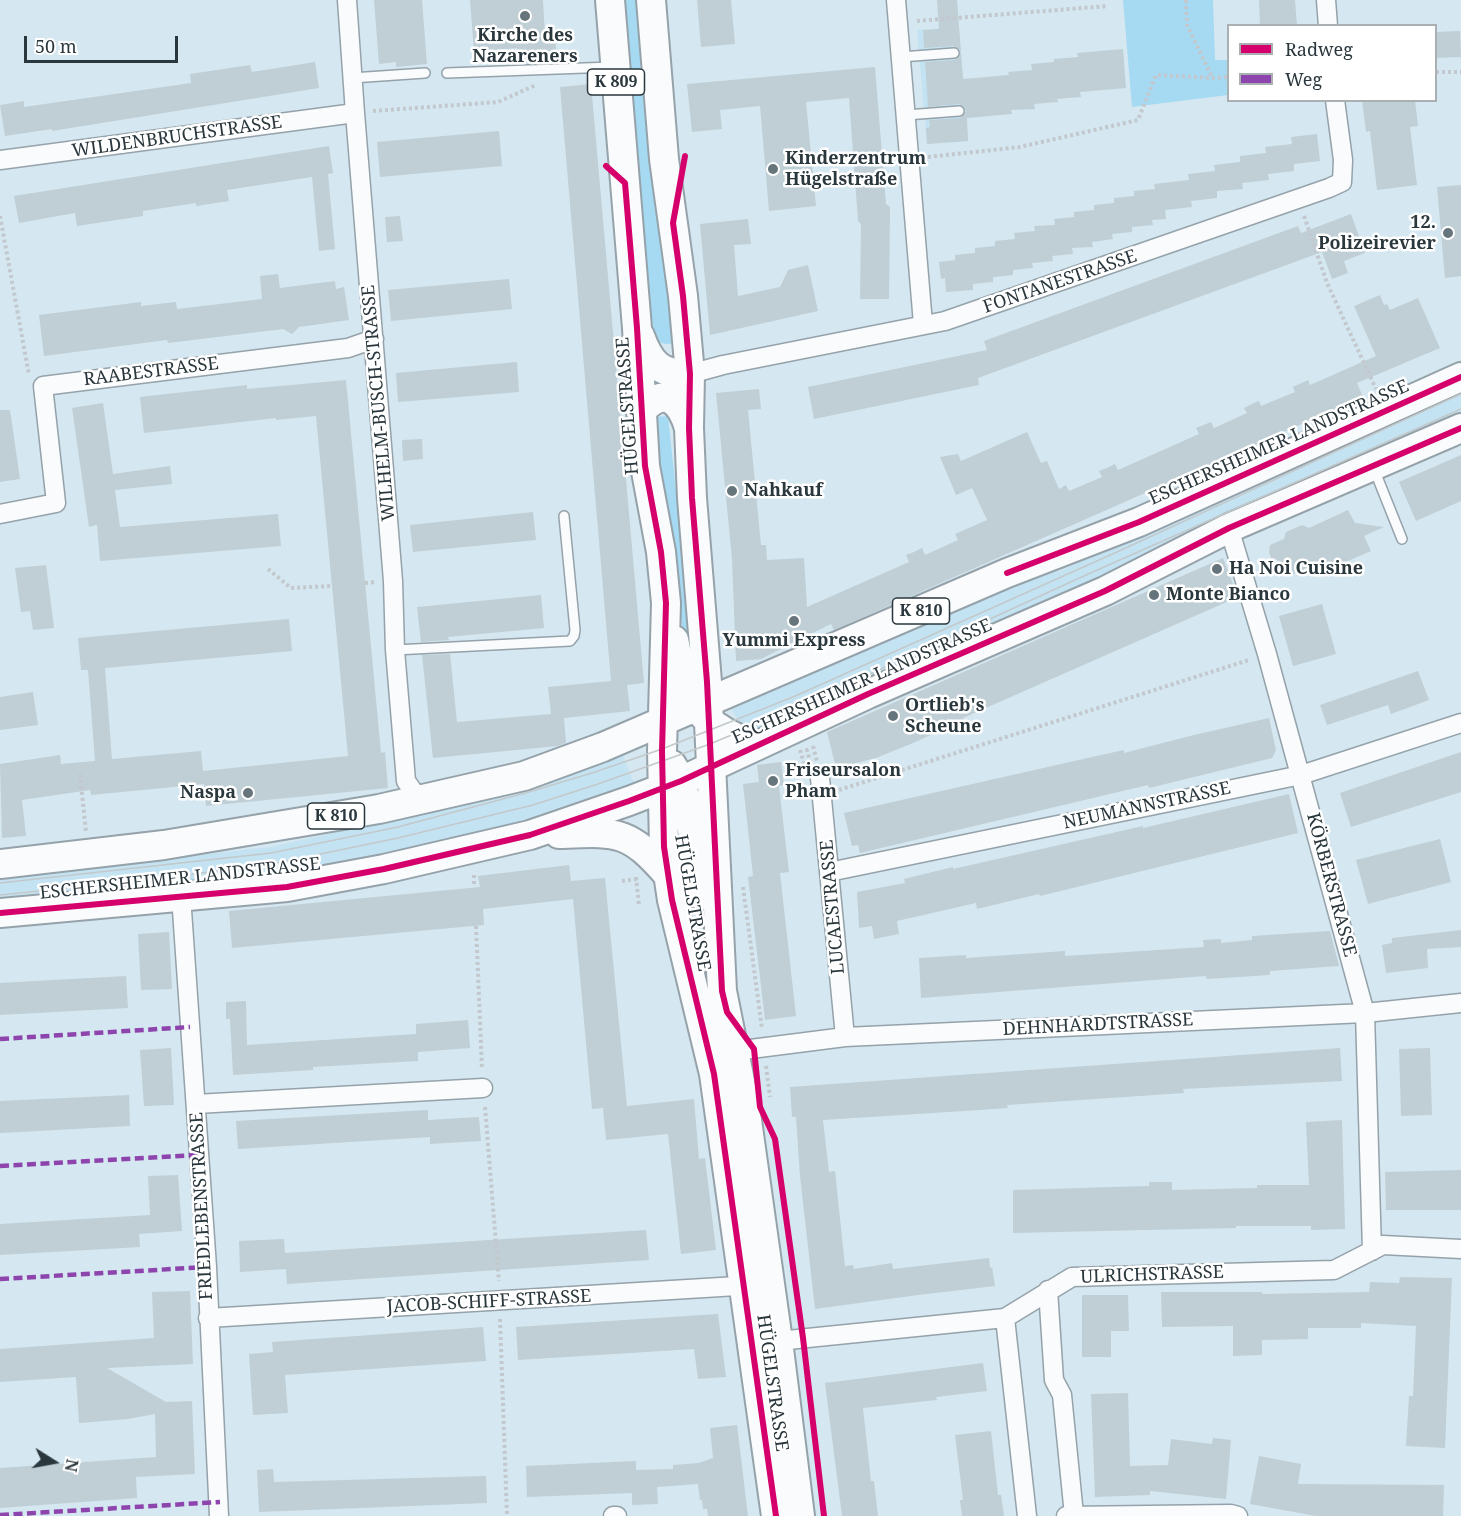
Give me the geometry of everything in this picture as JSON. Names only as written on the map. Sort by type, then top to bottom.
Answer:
[{"type":"main road","name":"HÜGELSTRASSE","points":[[610,0],[637,328],[645,466],[661,552],[666,603],[662,752],[671,785],[663,827],[668,876],[688,973],[714,1074],[757,1285],[778,1341],[800,1516]]},
{"type":"main road","name":"HÜGELSTRASSE","points":[[651,0],[664,159],[683,296],[690,374],[689,428],[692,498],[722,991],[745,1106],[776,1516]]},
{"type":"main road","points":[[637,328],[646,351],[654,363],[662,369],[678,374],[690,374]]},
{"type":"main road","name":"ESCHERSHEIMER LANDSTRASSE","points":[[0,864],[164,845],[344,815],[524,776],[577,758],[662,722],[704,710],[1007,573],[1139,522],[1461,377]]},
{"type":"main road","points":[[641,412],[647,405],[660,398],[673,399],[681,407],[689,428]]},
{"type":"main road","name":"ESCHERSHEIMER LANDSTRASSE","points":[[0,913],[287,887],[530,835],[671,785],[710,768],[868,694],[1105,591],[1229,528],[1461,428]]},
{"type":"main road","points":[[666,603],[685,688],[704,710],[731,735],[742,741],[758,745]]},
{"type":"main road","points":[[629,736],[643,739],[662,752]]},
{"type":"main road","points":[[671,785],[722,991]]},
{"type":"main road","points":[[530,835],[601,832],[622,836],[650,855],[668,876]]},
{"type":"street","name":"WILHELM-BUSCH-STRASSE","points":[[347,0],[354,113],[393,580],[395,650],[406,781],[413,791],[424,799]]},
{"type":"street","points":[[896,0],[923,324]]},
{"type":"street","points":[[1326,0],[1328,24]]},
{"type":"street","name":"FONTANESTRASSE","points":[[690,374],[723,365],[945,321],[1298,200],[1342,182],[1343,160],[1335,102]]},
{"type":"street","name":"WILDENBRUCHSTRASSE","points":[[0,160],[354,113]]},
{"type":"street","name":"RAABESTRASSE","points":[[43,386],[348,348],[374,339]]},
{"type":"street","points":[[0,514],[56,503],[43,386]]},
{"type":"street","name":"KÖRBERSTRASSE","points":[[1229,528],[1301,775],[1365,1013],[1372,1251]]},
{"type":"street","name":"NEUMANNSTRASSE","points":[[829,872],[1301,775],[1461,723]]},
{"type":"street","name":"LUCAESTRASSE","points":[[821,787],[845,1037]]},
{"type":"street","name":"FRIEDLEBENSTRASSE","points":[[181,896],[207,1267],[219,1516]]},
{"type":"street","name":"DEHNHARDTSTRASSE","points":[[735,1051],[845,1037],[1365,1013],[1461,1003]]},
{"type":"street","points":[[196,1104],[483,1088]]},
{"type":"street","name":"ULRICHSTRASSE","points":[[778,1341],[1005,1318],[1072,1277],[1334,1270],[1383,1245],[1461,1249]]},
{"type":"street","name":"JACOB-SCHIFF-STRASSE","points":[[208,1318],[757,1285]]},
{"type":"street","points":[[1048,1290],[1054,1380],[1062,1395],[1070,1516],[1231,1514],[1238,1516]]},
{"type":"street","points":[[1005,1318],[1027,1516]]},
{"type":"lane","points":[[901,57],[954,53]]},
{"type":"lane","points":[[447,73],[614,66]]},
{"type":"lane","points":[[352,78],[425,73]]},
{"type":"lane","points":[[906,115],[959,111]]},
{"type":"lane","points":[[1374,467],[1402,539]]},
{"type":"lane","points":[[395,650],[570,640],[575,630],[564,516]]},
{"type":"path","points":[[1186,0],[1187,25],[1213,78]]},
{"type":"path","points":[[898,23],[1108,6]]},
{"type":"path","points":[[1437,72],[1461,72]]},
{"type":"path","points":[[946,155],[1020,147],[1138,120],[1156,75],[1227,77]]},
{"type":"path","points":[[354,113],[498,102],[543,82]]},
{"type":"path","points":[[1298,200],[1327,283],[1380,398]]},
{"type":"path","points":[[0,216],[29,378],[43,386]]},
{"type":"path","points":[[268,569],[291,588],[332,586]]},
{"type":"path","points":[[821,787],[1267,654]]},
{"type":"path","points":[[799,746],[805,766],[811,764],[807,750]]},
{"type":"path","points":[[80,774],[87,836]]},
{"type":"path","points":[[636,873],[639,905]]},
{"type":"path","points":[[474,874],[474,887]]},
{"type":"path","points":[[622,881],[637,879]]},
{"type":"path","points":[[743,884],[771,1104]]},
{"type":"path","points":[[476,926],[477,936]]},
{"type":"path","points":[[496,1236],[507,1516]]},
{"type":"shaded area","points":[[619,0],[644,0],[673,343],[670,344],[658,341],[653,333],[641,204],[631,147]]},
{"type":"shaded area","points":[[1123,0],[1213,0],[1215,60],[1227,60],[1227,95],[1132,107]]},
{"type":"shaded area","points":[[959,27],[968,141],[927,144],[917,30]]},
{"type":"shaded area","points":[[1461,385],[1461,414],[748,735],[729,706],[1010,582],[1013,587],[1055,568],[1058,572]]},
{"type":"shaded area","points":[[668,416],[695,673],[688,673],[654,417]]},
{"type":"shaded area","points":[[623,756],[635,785],[539,817],[409,850],[339,865],[293,870],[292,866],[167,884],[0,900],[0,877],[270,847],[527,791]]},
{"type":"building","points":[[374,0],[422,0],[427,64],[396,67],[396,62],[379,64]]},
{"type":"building","points":[[470,0],[543,0],[545,36],[555,35],[557,62],[518,64],[517,48],[474,52]]},
{"type":"building","points":[[697,0],[731,0],[735,44],[701,47]]},
{"type":"building","points":[[937,0],[957,0],[963,79],[1009,75],[1008,72],[1032,70],[1031,64],[1078,57],[1077,53],[1123,49],[1126,88],[1080,92],[1081,97],[1034,104],[1035,109],[1011,110],[1012,114],[967,118],[968,141],[927,144],[926,128],[930,127],[929,120],[960,118],[966,111],[959,104],[928,107],[925,62],[955,60],[961,53],[954,46],[924,48],[923,30],[939,29]]},
{"type":"building","points":[[1259,0],[1295,0],[1297,24],[1260,24]]},
{"type":"building","points":[[1460,31],[1461,57],[1437,58],[1437,32]]},
{"type":"building","points":[[315,62],[319,88],[52,131],[52,129],[5,136],[0,105],[24,101],[24,107],[191,83],[190,74],[250,65],[252,72]]},
{"type":"building","points":[[875,67],[886,204],[890,207],[889,299],[860,299],[861,224],[858,221],[849,98],[806,102],[816,206],[769,211],[760,106],[720,110],[722,129],[692,132],[687,84]]},
{"type":"building","points":[[591,84],[644,683],[627,685],[630,711],[564,718],[566,743],[558,746],[433,758],[422,655],[450,654],[457,722],[551,714],[548,687],[611,681],[560,87]]},
{"type":"building","points":[[1362,102],[1415,102],[1418,126],[1410,127],[1417,185],[1377,190],[1370,131],[1366,132]]},
{"type":"building","points":[[499,131],[502,166],[380,177],[377,142]]},
{"type":"building","points":[[1317,134],[1320,161],[1294,164],[1294,171],[1268,174],[1269,180],[1242,183],[1243,189],[1217,191],[1217,198],[1191,201],[1192,207],[1165,210],[1166,219],[1152,220],[1153,225],[1132,227],[1132,232],[1112,234],[1113,239],[1092,242],[1093,247],[1072,248],[1073,254],[1052,256],[1053,261],[1032,263],[1033,268],[1013,270],[1013,275],[993,277],[993,282],[973,284],[973,290],[946,292],[945,278],[941,279],[939,262],[955,260],[955,255],[975,253],[975,248],[995,246],[995,241],[1015,239],[1014,233],[1035,231],[1034,226],[1055,225],[1054,219],[1074,217],[1074,212],[1094,210],[1094,205],[1114,203],[1114,198],[1134,196],[1134,191],[1155,189],[1154,184],[1189,180],[1188,174],[1215,171],[1214,165],[1240,162],[1240,156],[1266,153],[1265,147],[1292,144],[1291,137]]},
{"type":"building","points":[[329,146],[333,173],[328,174],[335,249],[319,251],[312,177],[227,190],[229,201],[196,206],[196,203],[143,211],[143,216],[77,226],[75,213],[19,223],[14,196]]},
{"type":"building","points":[[1461,185],[1461,276],[1445,278],[1437,187]]},
{"type":"building","points":[[1351,214],[1365,253],[1344,261],[1348,273],[1332,279],[1322,252],[978,378],[979,385],[814,419],[808,387],[987,350],[984,341],[1298,226],[1301,233]]},
{"type":"building","points":[[400,216],[403,241],[387,242],[385,217]]},
{"type":"building","points":[[748,219],[751,244],[734,245],[738,296],[780,287],[788,270],[808,265],[818,311],[710,335],[700,224]]},
{"type":"building","points":[[278,274],[280,288],[335,281],[336,289],[344,287],[349,320],[299,327],[292,334],[283,329],[168,343],[167,340],[44,356],[39,315],[141,302],[141,306],[176,302],[177,309],[262,299],[260,276]]},
{"type":"building","points":[[509,279],[512,309],[391,321],[388,290]]},
{"type":"building","points":[[1380,295],[1384,305],[1387,304],[1390,310],[1418,298],[1440,348],[1357,383],[1363,397],[834,630],[831,624],[761,659],[736,661],[732,559],[716,393],[759,389],[761,409],[748,410],[761,545],[766,545],[767,560],[804,558],[807,607],[909,562],[906,555],[922,548],[925,555],[958,540],[955,534],[987,520],[972,488],[956,495],[940,457],[958,454],[961,461],[1027,432],[1041,463],[1047,461],[1059,489],[1066,485],[1069,491],[1102,477],[1099,471],[1115,464],[1118,470],[1199,434],[1196,428],[1211,422],[1214,428],[1247,413],[1244,408],[1252,404],[1259,401],[1261,406],[1295,392],[1293,387],[1308,380],[1310,385],[1376,356],[1354,306]]},
{"type":"building","points":[[517,362],[519,392],[398,402],[396,373]]},
{"type":"building","points":[[346,380],[381,753],[385,752],[388,788],[206,806],[204,784],[91,795],[90,790],[22,800],[26,836],[2,838],[0,764],[60,755],[61,764],[95,761],[88,670],[81,670],[78,638],[289,619],[292,651],[105,668],[112,759],[201,751],[203,771],[348,756],[316,416],[276,420],[276,418],[144,433],[140,397],[247,385],[247,389]]},
{"type":"building","points":[[103,403],[113,474],[170,466],[172,484],[115,490],[120,527],[278,514],[281,546],[100,561],[97,525],[89,527],[72,408]]},
{"type":"building","points":[[0,410],[10,410],[20,479],[0,482]]},
{"type":"building","points":[[422,439],[423,459],[403,461],[402,440]]},
{"type":"building","points":[[1461,455],[1461,501],[1416,521],[1399,482]]},
{"type":"building","points":[[1348,510],[1355,523],[1384,527],[1364,536],[1371,551],[1341,564],[1339,561],[1309,572],[1302,570],[1289,576],[1282,562],[1271,558],[1270,545],[1284,539],[1286,532],[1302,525],[1309,528]]},
{"type":"building","points":[[533,512],[536,540],[413,552],[410,525]]},
{"type":"building","points":[[1223,558],[1238,597],[963,718],[964,720],[913,743],[876,758],[836,768],[827,732]]},
{"type":"building","points":[[46,565],[54,628],[33,630],[30,611],[21,612],[15,568]]},
{"type":"building","points":[[541,595],[544,628],[448,637],[449,640],[421,642],[417,607]]},
{"type":"building","points":[[1322,604],[1336,654],[1293,666],[1279,616]]},
{"type":"building","points":[[1418,671],[1429,700],[1391,714],[1388,705],[1327,725],[1320,705]]},
{"type":"building","points":[[33,692],[38,725],[0,730],[0,697]]},
{"type":"building","points":[[1269,718],[1276,750],[1272,758],[860,853],[858,845],[852,846],[844,813],[1124,750],[1124,753]]},
{"type":"building","points":[[1461,752],[1461,792],[1351,827],[1340,793]]},
{"type":"building","points":[[781,762],[784,785],[779,786],[789,872],[780,873],[796,1016],[765,1020],[748,877],[753,876],[743,784],[759,782],[757,765]]},
{"type":"building","points":[[1289,794],[1298,833],[1040,896],[1039,894],[977,909],[976,903],[897,921],[899,934],[874,939],[872,926],[859,928],[857,892],[905,883],[904,879],[953,867],[953,869],[1143,826],[1143,828]]},
{"type":"building","points":[[1440,839],[1451,882],[1368,904],[1356,860]]},
{"type":"building","points":[[569,865],[571,881],[605,878],[627,1106],[694,1099],[699,1159],[705,1158],[716,1250],[681,1254],[668,1134],[606,1140],[603,1108],[592,1109],[573,899],[483,909],[484,925],[232,948],[229,911],[480,887],[478,876]]},
{"type":"building","points":[[1461,930],[1461,947],[1427,949],[1428,968],[1386,973],[1382,945],[1392,943],[1392,938]]},
{"type":"building","points":[[1330,931],[1339,966],[1270,971],[1270,975],[1207,979],[1206,976],[921,998],[919,958],[966,955],[966,958],[1065,951],[1065,956],[1204,947],[1203,940],[1221,939],[1221,943],[1252,940],[1252,936]]},
{"type":"building","points":[[169,932],[172,989],[141,990],[138,934]]},
{"type":"building","points":[[126,976],[128,1008],[0,1015],[0,983]]},
{"type":"building","points":[[246,1001],[247,1045],[416,1034],[416,1024],[468,1020],[470,1048],[418,1052],[418,1061],[313,1067],[313,1070],[233,1075],[230,1019],[226,1019],[226,1002]]},
{"type":"building","points":[[171,1048],[174,1105],[144,1106],[140,1050]]},
{"type":"building","points":[[1340,1048],[1342,1081],[1183,1089],[1184,1093],[1007,1105],[1008,1108],[823,1120],[829,1172],[835,1171],[845,1266],[853,1265],[854,1269],[892,1263],[893,1269],[989,1258],[995,1286],[815,1309],[800,1176],[796,1117],[792,1117],[790,1087]]},
{"type":"building","points":[[1430,1048],[1432,1115],[1401,1116],[1399,1049]]},
{"type":"building","points":[[129,1095],[130,1126],[0,1133],[0,1101]]},
{"type":"building","points":[[428,1110],[428,1120],[479,1117],[481,1141],[430,1144],[430,1137],[238,1149],[236,1121]]},
{"type":"building","points":[[1342,1120],[1345,1229],[1311,1230],[1311,1226],[1236,1226],[1236,1228],[1013,1233],[1013,1190],[1149,1186],[1149,1182],[1172,1182],[1172,1190],[1257,1188],[1257,1185],[1309,1185],[1306,1122]]},
{"type":"building","points":[[1461,1170],[1461,1210],[1386,1210],[1385,1172]]},
{"type":"building","points":[[178,1175],[182,1231],[139,1234],[140,1247],[0,1255],[0,1224],[150,1215],[148,1176]]},
{"type":"building","points":[[646,1230],[649,1260],[287,1284],[286,1269],[240,1272],[239,1241],[284,1239],[285,1253]]},
{"type":"building","points":[[1400,1277],[1452,1278],[1445,1448],[1406,1446],[1409,1396],[1413,1396],[1416,1326],[1361,1323],[1361,1328],[1308,1328],[1308,1339],[1262,1340],[1262,1355],[1233,1356],[1233,1326],[1162,1327],[1161,1292],[1262,1292],[1262,1294],[1369,1292],[1370,1282],[1399,1283]]},
{"type":"building","points":[[190,1291],[193,1364],[107,1368],[166,1402],[192,1401],[195,1474],[136,1477],[137,1498],[0,1508],[0,1468],[156,1457],[155,1414],[79,1423],[76,1377],[0,1382],[0,1349],[154,1338],[152,1292]]},
{"type":"building","points":[[1082,1295],[1128,1295],[1129,1331],[1111,1331],[1111,1357],[1082,1357]]},
{"type":"building","points":[[718,1314],[726,1377],[698,1379],[694,1349],[518,1360],[516,1327]]},
{"type":"building","points":[[483,1327],[486,1361],[285,1375],[288,1413],[253,1415],[249,1354],[273,1352],[272,1342]]},
{"type":"building","points":[[983,1363],[987,1391],[936,1397],[937,1400],[863,1408],[871,1481],[874,1481],[878,1516],[842,1516],[825,1383]]},
{"type":"building","points":[[1128,1393],[1130,1466],[1168,1465],[1171,1439],[1212,1444],[1213,1438],[1231,1440],[1226,1499],[1150,1491],[1150,1495],[1095,1497],[1091,1394]]},
{"type":"building","points":[[737,1425],[748,1516],[708,1516],[707,1509],[703,1509],[702,1500],[700,1500],[698,1484],[657,1487],[658,1504],[632,1505],[632,1493],[527,1497],[526,1466],[636,1461],[636,1470],[673,1469],[673,1465],[699,1463],[713,1458],[710,1428]]},
{"type":"building","points":[[991,1431],[998,1495],[1001,1495],[1004,1516],[962,1516],[960,1500],[963,1500],[955,1435]]},
{"type":"building","points":[[1259,1456],[1301,1464],[1298,1484],[1444,1485],[1443,1516],[1316,1516],[1250,1504]]},
{"type":"building","points":[[273,1469],[274,1482],[486,1476],[487,1503],[259,1512],[257,1470]]},
{"type":"tram line","points":[[0,883],[271,853],[398,827],[595,772],[662,749],[793,697],[1461,394]]},
{"type":"tram line","points":[[0,895],[272,864],[398,838],[533,805],[598,784],[710,744],[798,707],[1086,575],[1461,409]]},
{"type":"marked path","points":[[0,1039],[190,1027]]},
{"type":"marked path","points":[[0,1166],[199,1155]]},
{"type":"marked path","points":[[0,1279],[207,1267]]},
{"type":"marked path","points":[[0,1515],[220,1502]]},
{"type":"cycle path","points":[[685,156],[673,223],[690,374],[689,428],[692,498],[707,682],[722,991],[727,1012],[754,1049],[760,1107],[775,1139],[803,1338],[824,1516]]},
{"type":"cycle path","points":[[606,166],[625,183],[645,466],[661,552],[666,603],[662,751],[664,847],[672,900],[714,1074],[776,1516]]},
{"type":"cycle path","points":[[1007,573],[1139,522],[1461,377]]},
{"type":"cycle path","points":[[0,913],[287,887],[384,869],[530,835],[681,781],[868,694],[1105,591],[1229,528],[1461,428]]},
{"type":"place","name":"Kirche des Nazareners","points":[[525,16]]},
{"type":"place","name":"Kinderzentrum Hügelstraße","points":[[773,169]]},
{"type":"place","name":"12. Polizeirevier","points":[[1448,233]]},
{"type":"place","name":"Nahkauf","points":[[732,491]]},
{"type":"place","name":"Ha Noi Cuisine","points":[[1217,569]]},
{"type":"place","name":"Monte Bianco","points":[[1154,595]]},
{"type":"place","name":"Yummi Express","points":[[794,621]]},
{"type":"place","name":"Ortlieb's Scheune","points":[[893,716]]},
{"type":"place","name":"Friseursalon Pham","points":[[773,781]]},
{"type":"place","name":"Naspa","points":[[248,793]]}]
